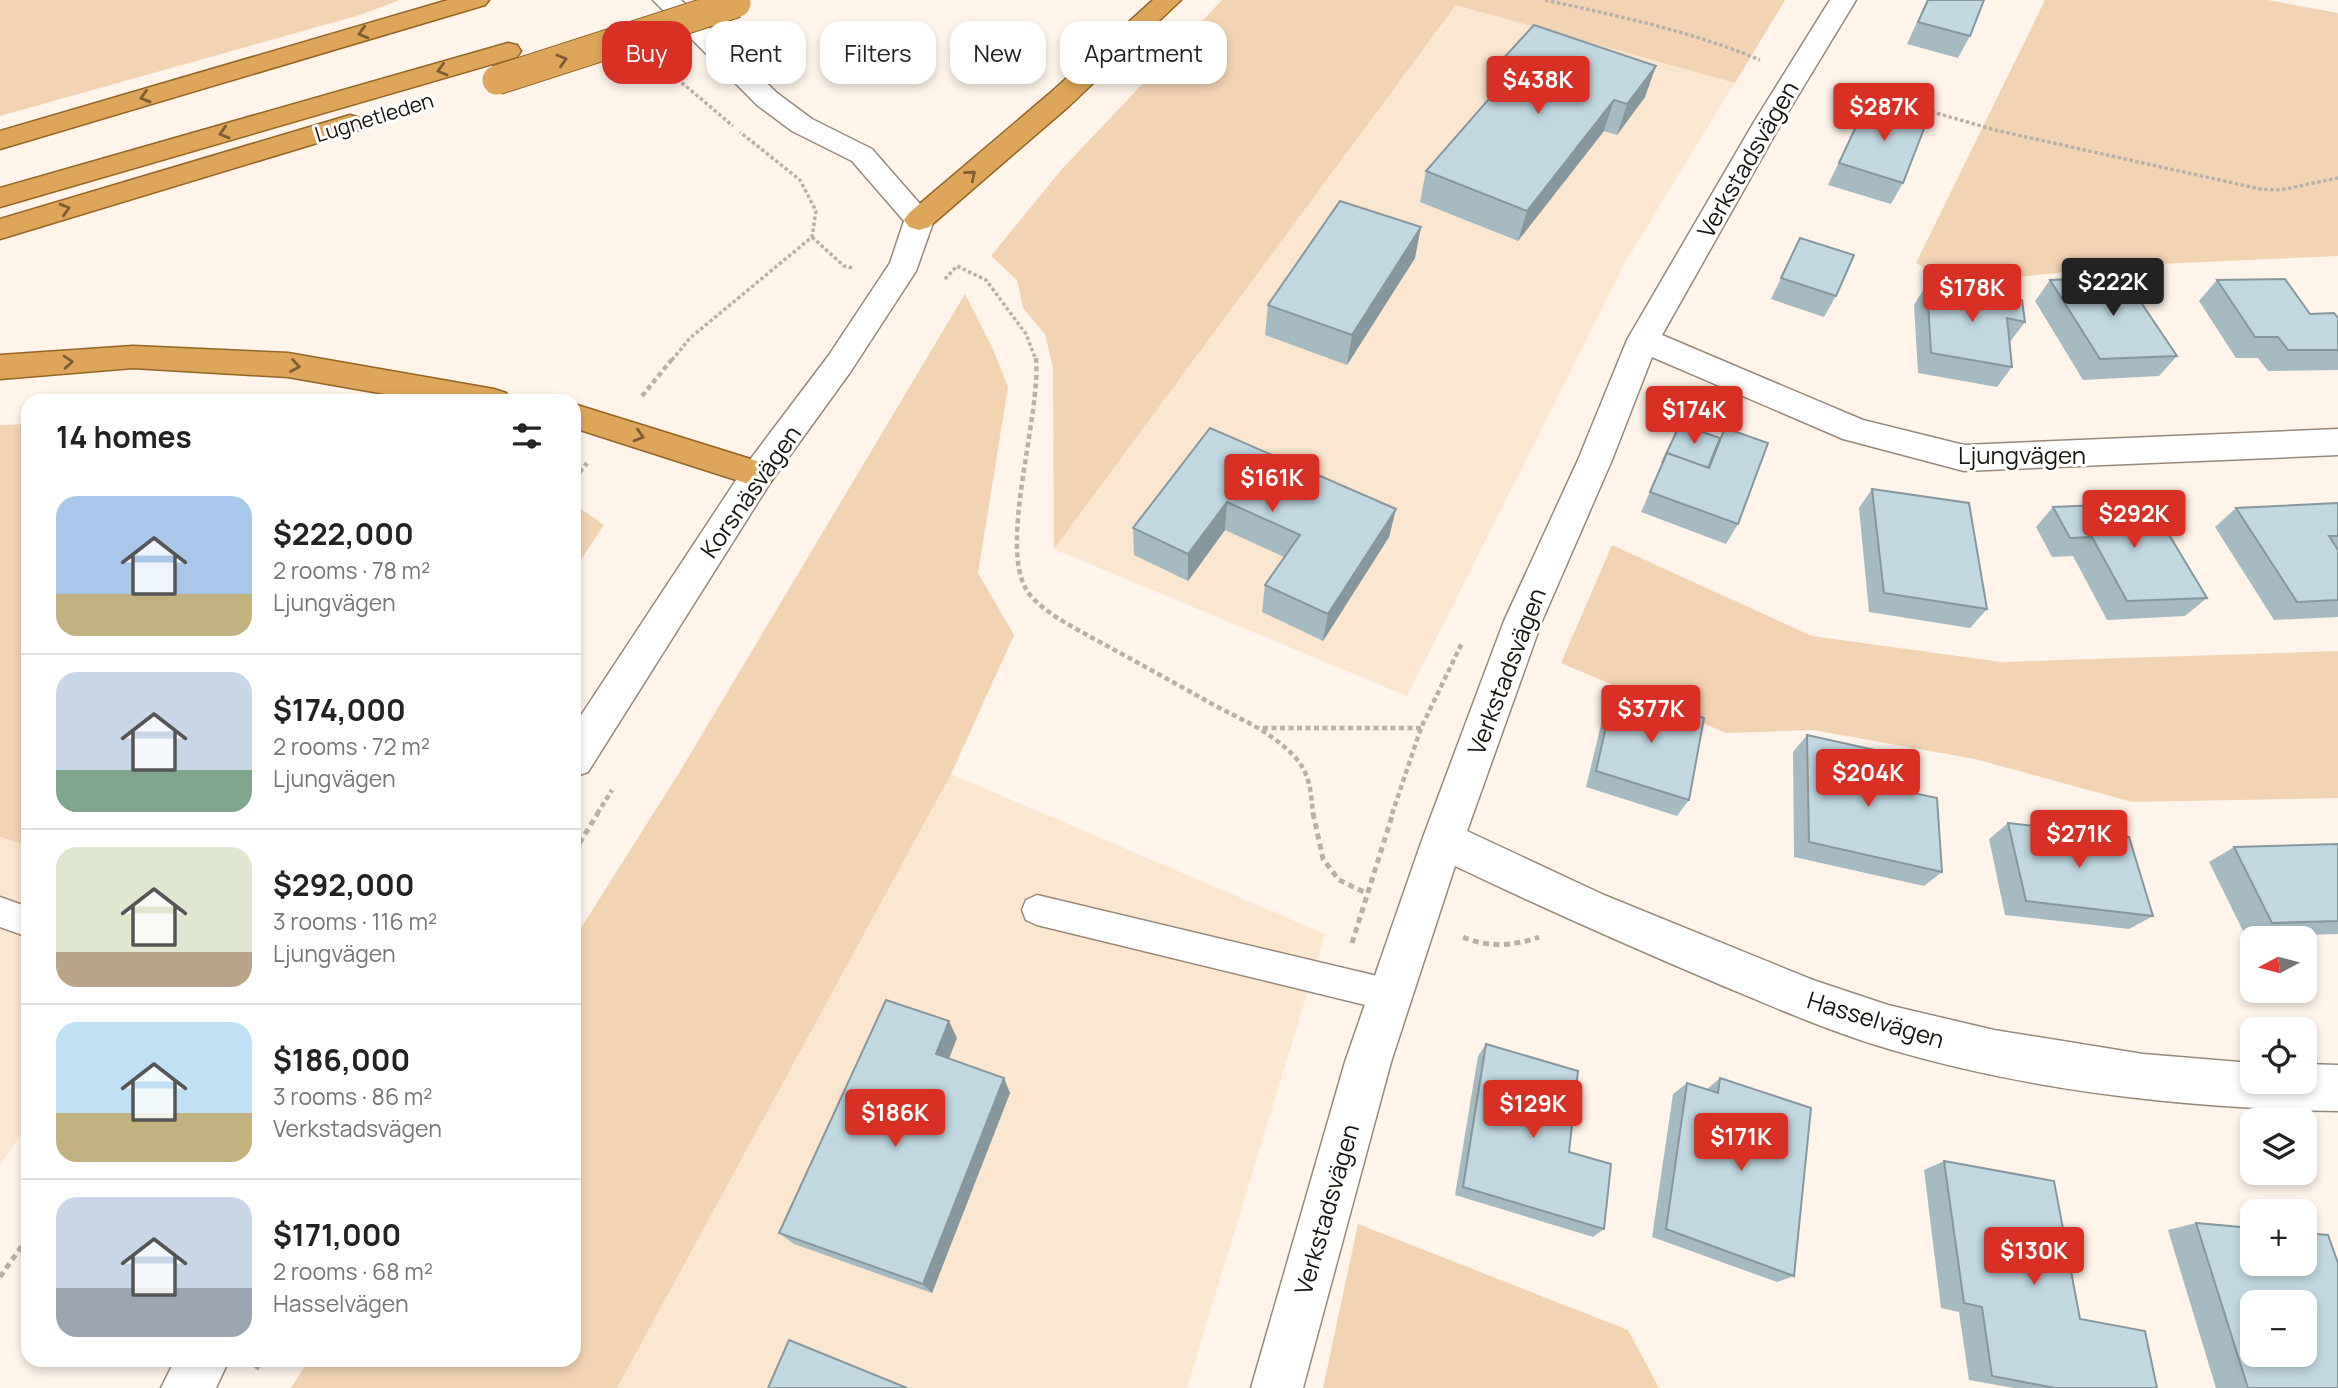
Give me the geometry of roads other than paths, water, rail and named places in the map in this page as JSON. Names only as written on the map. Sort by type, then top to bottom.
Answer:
[{"type":"highway","points":[[0,140],[476,0]]},
{"type":"highway","name":"Lugnetleden","points":[[0,198],[508,51],[668,0]]},
{"type":"highway","points":[[919,220],[1059,100],[1168,0]]},
{"type":"highway","name":"Lugnetleden","points":[[0,229],[497,80],[741,2]]},
{"type":"highway","points":[[0,367],[132,357],[288,365],[454,394]]},
{"type":"highway","points":[[581,418],[758,474]]},
{"type":"street","points":[[668,0],[767,99],[802,125],[862,155],[919,220]]},
{"type":"street","name":"Verkstadsvägen","points":[[1278,1388],[1368,1062],[1443,840],[1523,621],[1595,460],[1643,340],[1843,0]]},
{"type":"street","name":"Korsnäsvägen","points":[[581,749],[758,474],[840,363],[905,264],[919,220]]},
{"type":"street","name":"Ljungvägen","points":[[1643,340],[1854,430],[1964,458],[2338,442]]},
{"type":"street","name":"Hasselvägen","points":[[1443,840],[1598,913],[1812,1001],[1888,1027],[1980,1050],[2143,1077],[2248,1086],[2338,1088]]},
{"type":"street","points":[[187,1388],[200,1367]]},
{"type":"lane","points":[[1037,910],[1390,995]]},
{"type":"lane","points":[[0,912],[21,920]]}]
